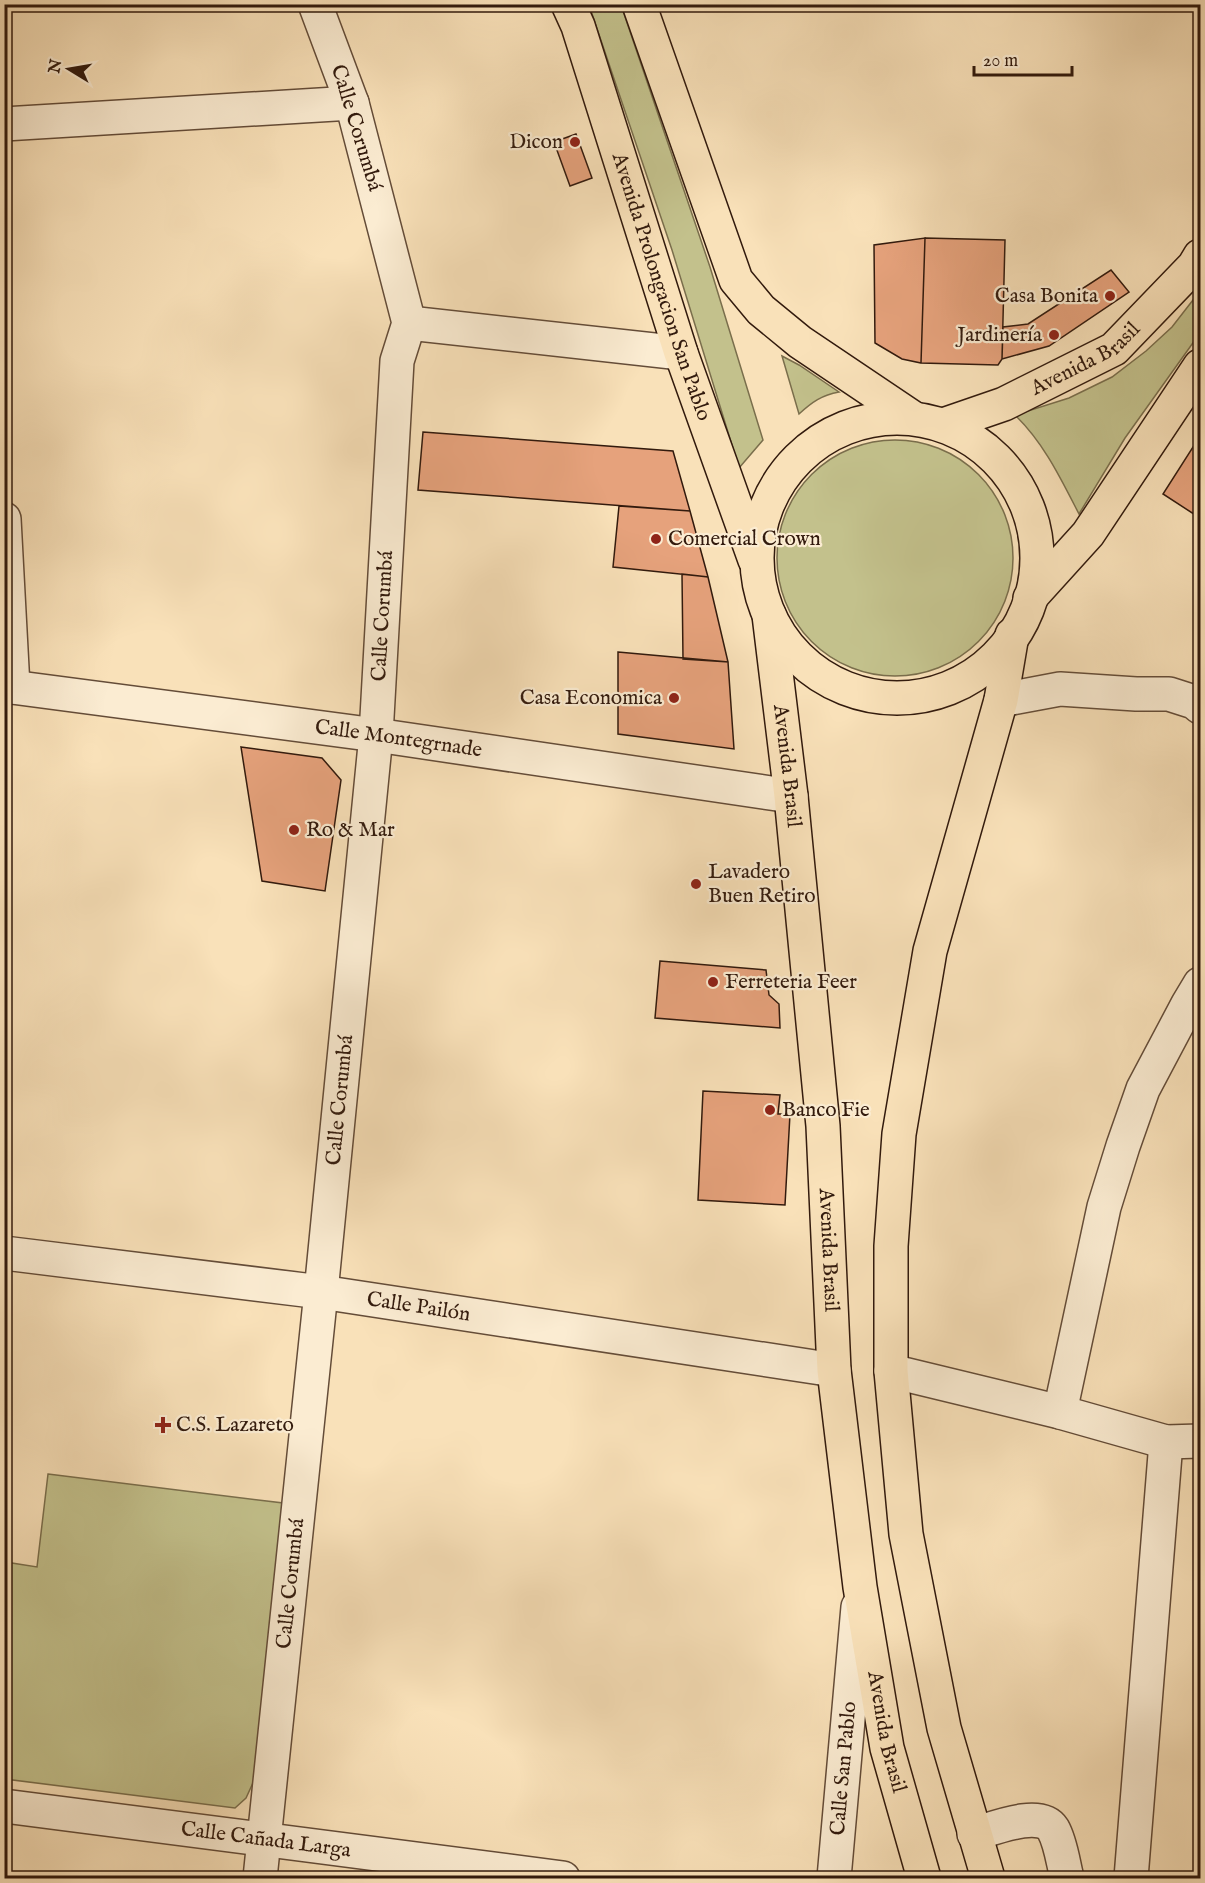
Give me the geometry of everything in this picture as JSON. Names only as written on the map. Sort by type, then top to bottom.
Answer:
[{"type":"main road","name":"Avenida Prolongacion San Pablo","points":[[568,4],[578,26],[681,353],[758,568]]},
{"type":"main road","points":[[639,4],[736,280],[761,310],[800,342],[928,422],[965,436],[986,449],[1008,473],[1030,517],[1036,566],[1030,598],[1019,624],[992,659],[968,678],[953,686],[924,695],[908,698],[885,697],[847,689],[819,674],[795,654],[776,629],[769,615],[758,568],[759,535],[768,503],[775,489],[795,462],[820,441],[849,426],[880,418],[928,422]]},
{"type":"main road","name":"Avenida Brasil","points":[[928,422],[1004,404],[1114,349],[1194,266],[1200,256]]},
{"type":"main road","points":[[1030,598],[1088,534],[1200,366]]},
{"type":"main road","name":"Avenida Brasil","points":[[769,615],[790,796],[823,1126],[834,1370],[860,1587],[887,1748],[924,1878]]},
{"type":"main road","points":[[988,1878],[944,1728],[906,1534],[891,1371],[891,1246],[899,1134],[930,951],[1001,700],[1012,635]]},
{"type":"street","name":"Calle Corumbá","points":[[260,1878],[376,735],[397,361],[409,323],[352,103],[315,4]]},
{"type":"street","points":[[4,124],[352,103]]},
{"type":"street","points":[[409,323],[681,353]]},
{"type":"street","points":[[4,519],[9,687]]},
{"type":"street","name":"Calle Montegrnade","points":[[9,687],[376,735],[790,796]]},
{"type":"street","points":[[1001,700],[1060,688],[1136,694],[1169,694],[1200,706]]},
{"type":"street","points":[[1060,1412],[1104,1207],[1123,1146],[1143,1089],[1200,984]]},
{"type":"street","name":"Calle Pailón","points":[[4,1253],[321,1293],[834,1370]]},
{"type":"street","points":[[891,1371],[1060,1412],[1166,1443],[1200,1441]]},
{"type":"street","points":[[1131,1878],[1166,1443]]},
{"type":"street","name":"Calle San Pablo","points":[[834,1878],[860,1587]]},
{"type":"street","name":"Calle Cañada Larga","points":[[4,1806],[563,1878]]},
{"type":"street","points":[[974,1834],[1033,1819],[1044,1822],[1052,1828],[1067,1878]]},
{"type":"shaded area","points":[[589,5],[621,5],[710,267],[763,440],[739,468],[672,250]]},
{"type":"shaded area","points":[[1200,291],[1200,333],[1125,438],[1079,514],[1043,449],[1015,415],[1069,398],[1112,377],[1172,327]]},
{"type":"shaded area","points":[[782,356],[839,392],[827,395],[799,414]]},
{"type":"shaded area","points":[[883,440],[907,440],[929,445],[951,454],[979,474],[993,492],[1004,513],[1011,535],[1013,558],[1011,581],[1004,603],[993,624],[979,642],[951,662],[929,671],[907,676],[883,676],[861,671],[839,662],[811,642],[791,614],[782,592],[777,570],[777,546],[782,524],[791,502],[811,474],[839,454],[861,445]]},
{"type":"shaded area","points":[[48,1474],[283,1503],[258,1772],[246,1798],[235,1808],[5,1779],[5,1562],[37,1567]]},
{"type":"building","points":[[1200,36],[1200,69],[1196,68]]},
{"type":"building","points":[[576,134],[592,178],[570,186],[554,142]]},
{"type":"building","points":[[925,238],[1005,240],[1002,359],[998,365],[921,363]]},
{"type":"building","points":[[925,238],[921,363],[902,359],[875,343],[874,245]]},
{"type":"building","points":[[1111,270],[1129,292],[1049,346],[1002,359],[1003,327],[1028,324]]},
{"type":"building","points":[[423,432],[673,451],[690,511],[418,490]]},
{"type":"building","points":[[1200,436],[1200,518],[1163,494]]},
{"type":"building","name":"Comercial Crown","points":[[619,506],[690,511],[708,577],[613,567]]},
{"type":"building","points":[[682,574],[708,577],[728,662],[683,659]]},
{"type":"building","name":"Casa Economica","points":[[618,652],[728,662],[734,749],[618,734]]},
{"type":"building","name":"Ro & Mar","points":[[241,747],[322,758],[341,780],[325,891],[262,881]]},
{"type":"building","name":"Ferreteria Feer","points":[[660,961],[766,970],[769,995],[779,1004],[780,1028],[655,1018]]},
{"type":"building","points":[[703,1091],[780,1095],[778,1114],[790,1114],[785,1205],[698,1200]]},
{"type":"place","name":"Dicon","points":[[575,142]]},
{"type":"place","name":"Casa Bonita","points":[[1110,296]]},
{"type":"place","name":"Jardinería","points":[[1054,335]]},
{"type":"place","name":"Comercial Crown","points":[[656,539]]},
{"type":"place","name":"Casa Economica","points":[[674,698]]},
{"type":"place","name":"Ro & Mar","points":[[294,830]]},
{"type":"place","name":"Lavadero Buen Retiro","points":[[696,884]]},
{"type":"place","name":"Ferreteria Feer","points":[[713,982]]},
{"type":"place","name":"Banco Fie","points":[[770,1110]]},
{"type":"place","name":"C.S. Lazareto","points":[[163,1425]]}]
